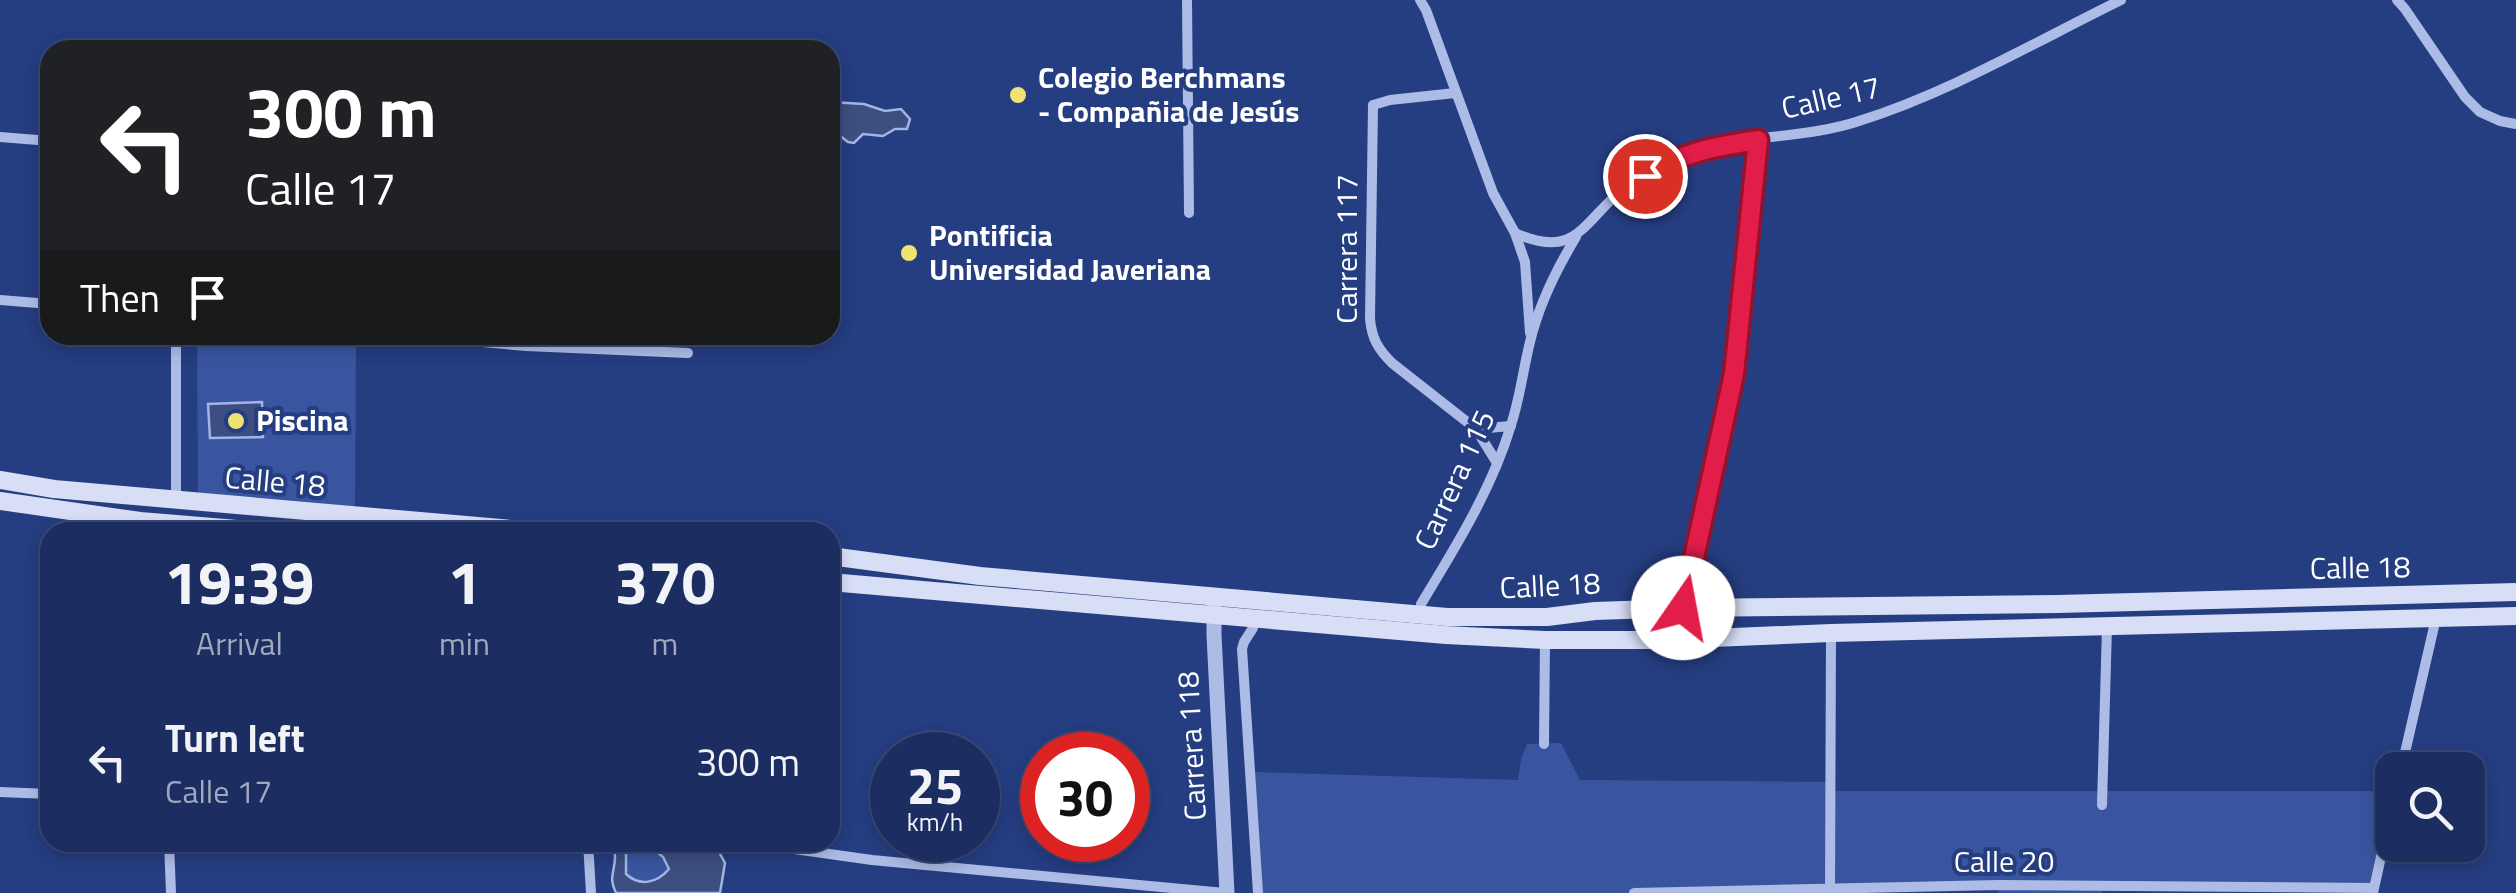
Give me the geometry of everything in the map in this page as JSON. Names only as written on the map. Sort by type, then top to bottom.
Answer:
[{"type":"main road","name":"Calle 18","points":[[0,480],[54,489],[430,522]]},
{"type":"main road","name":"Calle 18","points":[[0,501],[152,522]]},
{"type":"main road","name":"Calle 18","points":[[840,557],[1214,606]]},
{"type":"main road","name":"Calle 18","points":[[840,583],[1214,606],[1420,624],[1545,640],[2516,616]]},
{"type":"main road","name":"Calle 18","points":[[1420,624],[1683,608],[2058,604],[2516,592]]},
{"type":"street","points":[[1187,0],[1189,213]]},
{"type":"street","points":[[1420,0],[1493,193],[1515,233],[1524,262],[1530,339]]},
{"type":"street","points":[[2397,0],[2480,112],[2516,124]]},
{"type":"street","name":"Calle 17","points":[[1576,236],[1623,190],[1667,162],[1700,149],[1854,123],[1921,100],[2117,1]]},
{"type":"street","name":"Carrera 117","points":[[1455,93],[1373,105],[1372,338],[1380,352],[1476,430],[1497,463]]},
{"type":"street","points":[[0,138],[40,140]]},
{"type":"street","points":[[1683,608],[1734,374],[1758,140]]},
{"type":"street","points":[[1515,233],[1535,242],[1558,242],[1576,236]]},
{"type":"street","name":"Carrera 115","points":[[1420,624],[1420,604],[1497,463],[1511,426],[1530,339],[1545,294],[1576,236]]},
{"type":"street","points":[[0,300],[40,303]]},
{"type":"street","points":[[176,345],[176,500]]},
{"type":"street","points":[[515,345],[688,353]]},
{"type":"street","points":[[1476,430],[1511,426]]},
{"type":"street","name":"Carrera 118","points":[[1214,606],[1226,893]]},
{"type":"street","points":[[2405,752],[2436,618]]},
{"type":"street","points":[[2102,806],[2106,627]]},
{"type":"street","points":[[1253,628],[1242,649],[1258,893]]},
{"type":"street","points":[[1830,892],[1831,633]]},
{"type":"street","points":[[1544,744],[1545,640]]},
{"type":"street","points":[[0,792],[40,794]]},
{"type":"street","points":[[169,852],[171,893]]},
{"type":"street","points":[[589,852],[591,893]]},
{"type":"street","points":[[815,852],[1226,893]]},
{"type":"street","points":[[2373,890],[2379,862]]},
{"type":"street","name":"Calle 20","points":[[1634,893],[1830,892],[1998,885],[2102,890],[2373,890]]},
{"type":"shaded area","points":[[840,103],[864,104],[885,111],[901,109],[910,119],[907,129],[895,129],[883,136],[863,134],[854,143],[840,136]]},
{"type":"shaded area","points":[[197,345],[356,345],[355,516],[198,503]]},
{"type":"shaded area","name":"Piscina","points":[[262,402],[263,437],[210,438],[208,404]]},
{"type":"shaded area","points":[[1561,743],[1580,780],[1830,782],[1830,791],[2375,791],[2375,862],[2380,862],[2374,888],[2102,888],[2102,893],[1998,893],[1999,886],[1634,893],[1258,893],[1252,772],[1518,780],[1527,744]]},
{"type":"shaded area","points":[[614,852],[627,852],[626,874],[643,882],[659,878],[669,869],[657,852],[719,852],[725,863],[720,893],[616,893],[612,879]]},
{"type":"shaded area","points":[[657,852],[669,870],[662,878],[651,881],[634,879],[625,869],[627,853]]},
{"type":"place","name":"Colegio Berchmans - Compañia de Jesús","points":[[1018,95]]},
{"type":"place","name":"Pontificia Universidad Javeriana","points":[[909,253]]},
{"type":"place","name":"Piscina","points":[[236,421]]},
{"type":"route","points":[[1645,176],[1700,149],[1758,140],[1734,374],[1683,608]]}]
